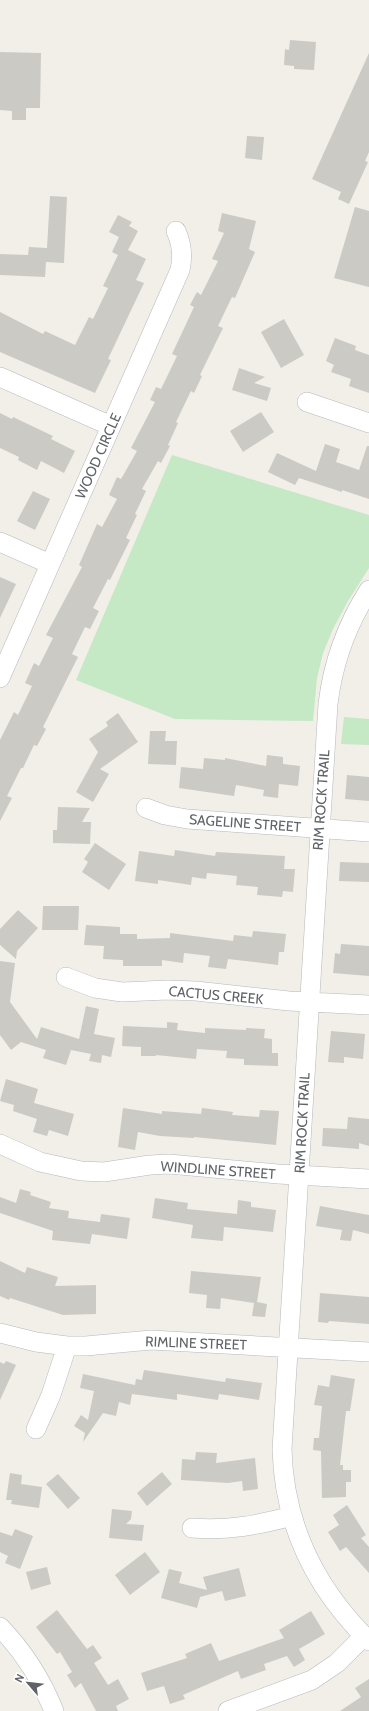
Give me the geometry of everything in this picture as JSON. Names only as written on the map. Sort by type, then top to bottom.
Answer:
[{"type":"street","name":"WOOD CIRCLE","points":[[0,678],[180,270],[182,253],[180,239],[176,231]]},
{"type":"street","points":[[0,377],[111,426]]},
{"type":"street","points":[[307,402],[369,423]]},
{"type":"street","points":[[0,542],[50,564]]},
{"type":"street","name":"RIM ROCK TRAIL","points":[[366,1639],[343,1615],[322,1585],[303,1547],[292,1516],[284,1480],[282,1460],[287,1348],[326,720],[332,675],[346,631],[368,593]]},
{"type":"street","name":"SAGELINE STREET","points":[[146,808],[165,815],[187,820],[369,832]]},
{"type":"street","name":"CACTUS CREEK","points":[[66,977],[81,984],[108,991],[196,991],[309,1003],[369,1005]]},
{"type":"street","name":"WINDLINE STREET","points":[[0,1144],[40,1162],[81,1171],[104,1172],[150,1165],[169,1164],[298,1176],[369,1179]]},
{"type":"street","name":"RIMLINE STREET","points":[[0,1333],[36,1342],[66,1346],[86,1346],[151,1340],[369,1352]]},
{"type":"street","points":[[36,1430],[51,1395],[66,1346]]},
{"type":"street","points":[[192,1528],[229,1529],[248,1527],[292,1516]]},
{"type":"street","points":[[0,1628],[10,1638],[34,1672],[54,1711]]},
{"type":"street","points":[[228,1711],[312,1680],[337,1663],[366,1639]]},
{"type":"green space","points":[[172,455],[369,515],[369,568],[348,601],[333,629],[323,653],[317,678],[313,721],[175,719],[76,680]]},
{"type":"green space","points":[[344,717],[369,719],[369,745],[341,744]]},
{"type":"building","points":[[290,40],[316,42],[314,70],[294,69],[294,66],[284,65],[285,49],[289,50]]},
{"type":"building","points":[[0,52],[41,53],[40,108],[26,108],[26,120],[12,120],[12,111],[0,110]]},
{"type":"building","points":[[369,53],[369,152],[365,161],[368,162],[349,204],[338,199],[341,192],[312,179]]},
{"type":"building","points":[[247,136],[264,137],[262,160],[245,158]]},
{"type":"building","points":[[50,196],[67,197],[64,263],[46,262],[45,277],[0,275],[0,254],[28,255],[29,247],[47,248]]},
{"type":"building","points":[[355,207],[369,211],[369,287],[334,278]]},
{"type":"building","points":[[222,213],[256,221],[249,249],[255,252],[235,298],[232,297],[218,326],[223,328],[200,375],[202,376],[194,393],[191,391],[176,422],[178,423],[168,445],[170,446],[161,463],[158,461],[142,489],[146,491],[126,538],[130,540],[110,580],[108,579],[93,608],[99,611],[90,629],[85,627],[72,654],[78,657],[43,727],[46,729],[37,746],[34,745],[7,796],[12,798],[0,821],[0,740],[14,712],[18,715],[32,686],[25,683],[34,663],[39,666],[53,638],[46,635],[82,567],[79,565],[97,524],[102,527],[117,499],[109,495],[117,477],[121,479],[137,451],[131,448],[155,402],[150,400],[156,387],[161,389],[177,356],[172,354],[194,307],[190,305],[197,292],[201,295],[218,261],[212,259],[224,233],[218,231]]},
{"type":"building","points":[[118,215],[132,222],[129,226],[138,231],[128,250],[146,259],[136,280],[144,283],[108,359],[111,360],[95,393],[0,352],[0,312],[43,334],[45,331],[75,345],[89,317],[93,319],[108,288],[103,286],[118,255],[112,252],[119,237],[109,232]]},
{"type":"building","points":[[284,319],[304,355],[281,368],[261,332]]},
{"type":"building","points":[[335,338],[356,346],[355,350],[369,355],[369,393],[349,386],[351,379],[331,372],[334,365],[326,361]]},
{"type":"building","points":[[239,368],[265,377],[254,383],[271,388],[267,401],[232,390]]},
{"type":"building","points":[[261,412],[274,432],[243,452],[230,431]]},
{"type":"building","points":[[0,413],[12,419],[13,417],[53,436],[51,439],[75,451],[64,473],[41,461],[37,470],[18,460],[19,457],[0,448]]},
{"type":"building","points":[[325,444],[340,449],[336,462],[359,470],[367,446],[369,446],[369,499],[299,478],[295,485],[268,472],[277,453],[316,471]]},
{"type":"building","points":[[33,491],[50,499],[35,530],[17,521]]},
{"type":"building","points":[[0,577],[16,584],[0,618]]},
{"type":"building","points":[[118,713],[138,742],[100,769],[109,774],[93,802],[76,792],[98,752],[89,739],[108,726],[106,722]]},
{"type":"building","points":[[150,731],[166,731],[165,741],[177,741],[176,765],[148,764]]},
{"type":"building","points":[[267,755],[283,757],[283,764],[300,766],[298,786],[279,784],[278,798],[263,796],[264,790],[236,785],[234,796],[179,788],[181,767],[203,769],[204,758],[225,760],[225,758],[266,766]]},
{"type":"building","points":[[347,775],[369,777],[369,801],[345,799]]},
{"type":"building","points":[[58,807],[90,808],[82,822],[91,822],[90,844],[53,843],[53,830],[57,830]]},
{"type":"building","points":[[95,843],[126,864],[109,890],[82,872],[88,862],[84,859]]},
{"type":"building","points":[[175,850],[215,856],[216,852],[285,856],[284,869],[295,869],[293,892],[283,891],[282,897],[257,895],[258,887],[236,885],[237,876],[207,873],[206,879],[192,877],[191,885],[158,880],[158,884],[135,881],[139,851],[174,856]]},
{"type":"building","points":[[340,862],[369,863],[369,882],[339,881]]},
{"type":"building","points":[[43,906],[79,906],[78,930],[42,930]]},
{"type":"building","points":[[18,910],[38,928],[17,951],[16,959],[0,945],[0,929]]},
{"type":"building","points":[[86,925],[120,927],[120,934],[137,934],[137,939],[170,938],[170,933],[233,941],[234,935],[252,937],[253,931],[286,934],[284,952],[279,952],[278,965],[228,959],[226,969],[208,967],[210,956],[184,953],[183,963],[162,960],[162,966],[123,966],[123,960],[103,959],[104,946],[84,945]]},
{"type":"building","points":[[341,944],[369,946],[369,976],[333,973],[335,953],[340,954]]},
{"type":"building","points":[[0,961],[15,963],[10,1002],[37,1039],[41,1027],[79,1039],[86,1006],[99,1009],[94,1034],[115,1038],[111,1057],[102,1055],[101,1063],[89,1061],[91,1054],[71,1050],[66,1065],[43,1058],[46,1050],[21,1042],[11,1050],[0,1035]]},
{"type":"building","points":[[167,1022],[178,1023],[177,1030],[205,1033],[205,1028],[246,1030],[246,1028],[265,1029],[264,1038],[272,1039],[272,1053],[278,1053],[278,1066],[244,1065],[244,1059],[226,1058],[227,1051],[197,1049],[196,1059],[156,1055],[141,1056],[141,1047],[122,1046],[123,1026],[167,1028]]},
{"type":"building","points":[[331,1031],[365,1034],[363,1059],[344,1057],[344,1063],[328,1062]]},
{"type":"building","points":[[6,1079],[38,1089],[34,1103],[74,1114],[68,1136],[49,1130],[47,1136],[33,1132],[37,1119],[13,1111],[14,1105],[0,1101]]},
{"type":"building","points":[[123,1108],[162,1114],[162,1111],[201,1114],[202,1108],[233,1112],[232,1115],[259,1117],[260,1110],[279,1111],[276,1145],[194,1137],[160,1136],[138,1132],[135,1150],[118,1147]]},
{"type":"building","points":[[348,1117],[369,1119],[369,1146],[359,1143],[359,1149],[322,1146],[323,1128],[347,1129]]},
{"type":"building","points":[[20,1189],[31,1192],[30,1195],[51,1202],[49,1208],[69,1211],[68,1218],[100,1222],[101,1214],[130,1218],[127,1239],[92,1234],[90,1244],[52,1240],[53,1231],[0,1213],[0,1197],[16,1203]]},
{"type":"building","points":[[155,1198],[188,1203],[187,1209],[237,1214],[238,1200],[251,1202],[251,1207],[276,1210],[273,1232],[224,1227],[223,1241],[191,1238],[193,1225],[152,1218]]},
{"type":"building","points":[[320,1206],[369,1215],[369,1234],[353,1230],[351,1241],[340,1240],[342,1230],[316,1226]]},
{"type":"building","points":[[0,1261],[25,1273],[27,1267],[58,1277],[55,1286],[96,1285],[96,1314],[63,1315],[10,1298],[9,1300],[0,1296]]},
{"type":"building","points":[[191,1271],[261,1277],[257,1302],[267,1304],[265,1317],[252,1316],[254,1303],[221,1298],[220,1309],[206,1308],[207,1295],[189,1293]]},
{"type":"building","points":[[320,1293],[369,1297],[369,1324],[329,1321],[328,1323],[318,1322]]},
{"type":"building","points":[[6,1361],[16,1365],[0,1400],[0,1362],[4,1364]]},
{"type":"building","points":[[144,1370],[225,1382],[226,1378],[262,1383],[259,1400],[219,1394],[218,1400],[177,1394],[177,1400],[132,1394],[130,1405],[119,1402],[116,1416],[103,1413],[83,1442],[85,1433],[74,1426],[81,1415],[88,1420],[94,1391],[80,1388],[83,1374],[135,1385],[136,1379],[142,1380]]},
{"type":"building","points":[[331,1375],[355,1379],[350,1411],[346,1411],[340,1465],[343,1465],[343,1470],[351,1470],[351,1482],[346,1482],[346,1497],[322,1498],[321,1451],[313,1450],[314,1438],[319,1438],[322,1406],[314,1405],[318,1385],[329,1387]]},
{"type":"building","points":[[196,1452],[217,1453],[216,1463],[255,1458],[258,1489],[243,1491],[242,1481],[228,1483],[181,1480],[182,1459],[195,1460]]},
{"type":"building","points":[[162,1472],[172,1484],[147,1506],[137,1493]]},
{"type":"building","points":[[10,1473],[22,1475],[21,1484],[42,1487],[39,1508],[11,1504],[12,1500],[6,1500]]},
{"type":"building","points":[[58,1474],[80,1498],[68,1509],[46,1484]]},
{"type":"building","points":[[347,1505],[366,1535],[361,1538],[369,1547],[369,1573],[346,1547],[340,1551],[328,1532],[339,1525],[333,1515]]},
{"type":"building","points":[[112,1509],[132,1511],[131,1519],[126,1524],[144,1525],[142,1541],[109,1538]]},
{"type":"building","points":[[15,1529],[33,1536],[20,1569],[5,1563],[8,1556],[0,1552],[0,1532],[12,1536]]},
{"type":"building","points":[[145,1552],[160,1572],[130,1595],[115,1575]]},
{"type":"building","points":[[47,1567],[51,1584],[31,1590],[26,1572]]},
{"type":"building","points":[[239,1568],[246,1596],[225,1601],[222,1591],[200,1597],[197,1608],[161,1598],[169,1569],[182,1572],[179,1583],[207,1590],[203,1577]]},
{"type":"building","points":[[57,1610],[87,1649],[93,1645],[102,1658],[94,1663],[108,1685],[118,1679],[129,1699],[116,1706],[118,1711],[96,1711],[81,1683],[75,1688],[67,1675],[72,1672],[60,1652],[57,1654],[36,1627]]},
{"type":"building","points":[[311,1611],[325,1634],[299,1649],[305,1660],[294,1667],[287,1656],[264,1664],[266,1670],[241,1679],[238,1671],[183,1695],[185,1699],[170,1704],[164,1686],[147,1691],[141,1673],[187,1658],[185,1654],[211,1643],[219,1661],[284,1638],[279,1630]]},
{"type":"building","points":[[369,1679],[369,1711],[340,1711],[361,1697],[355,1688]]}]
